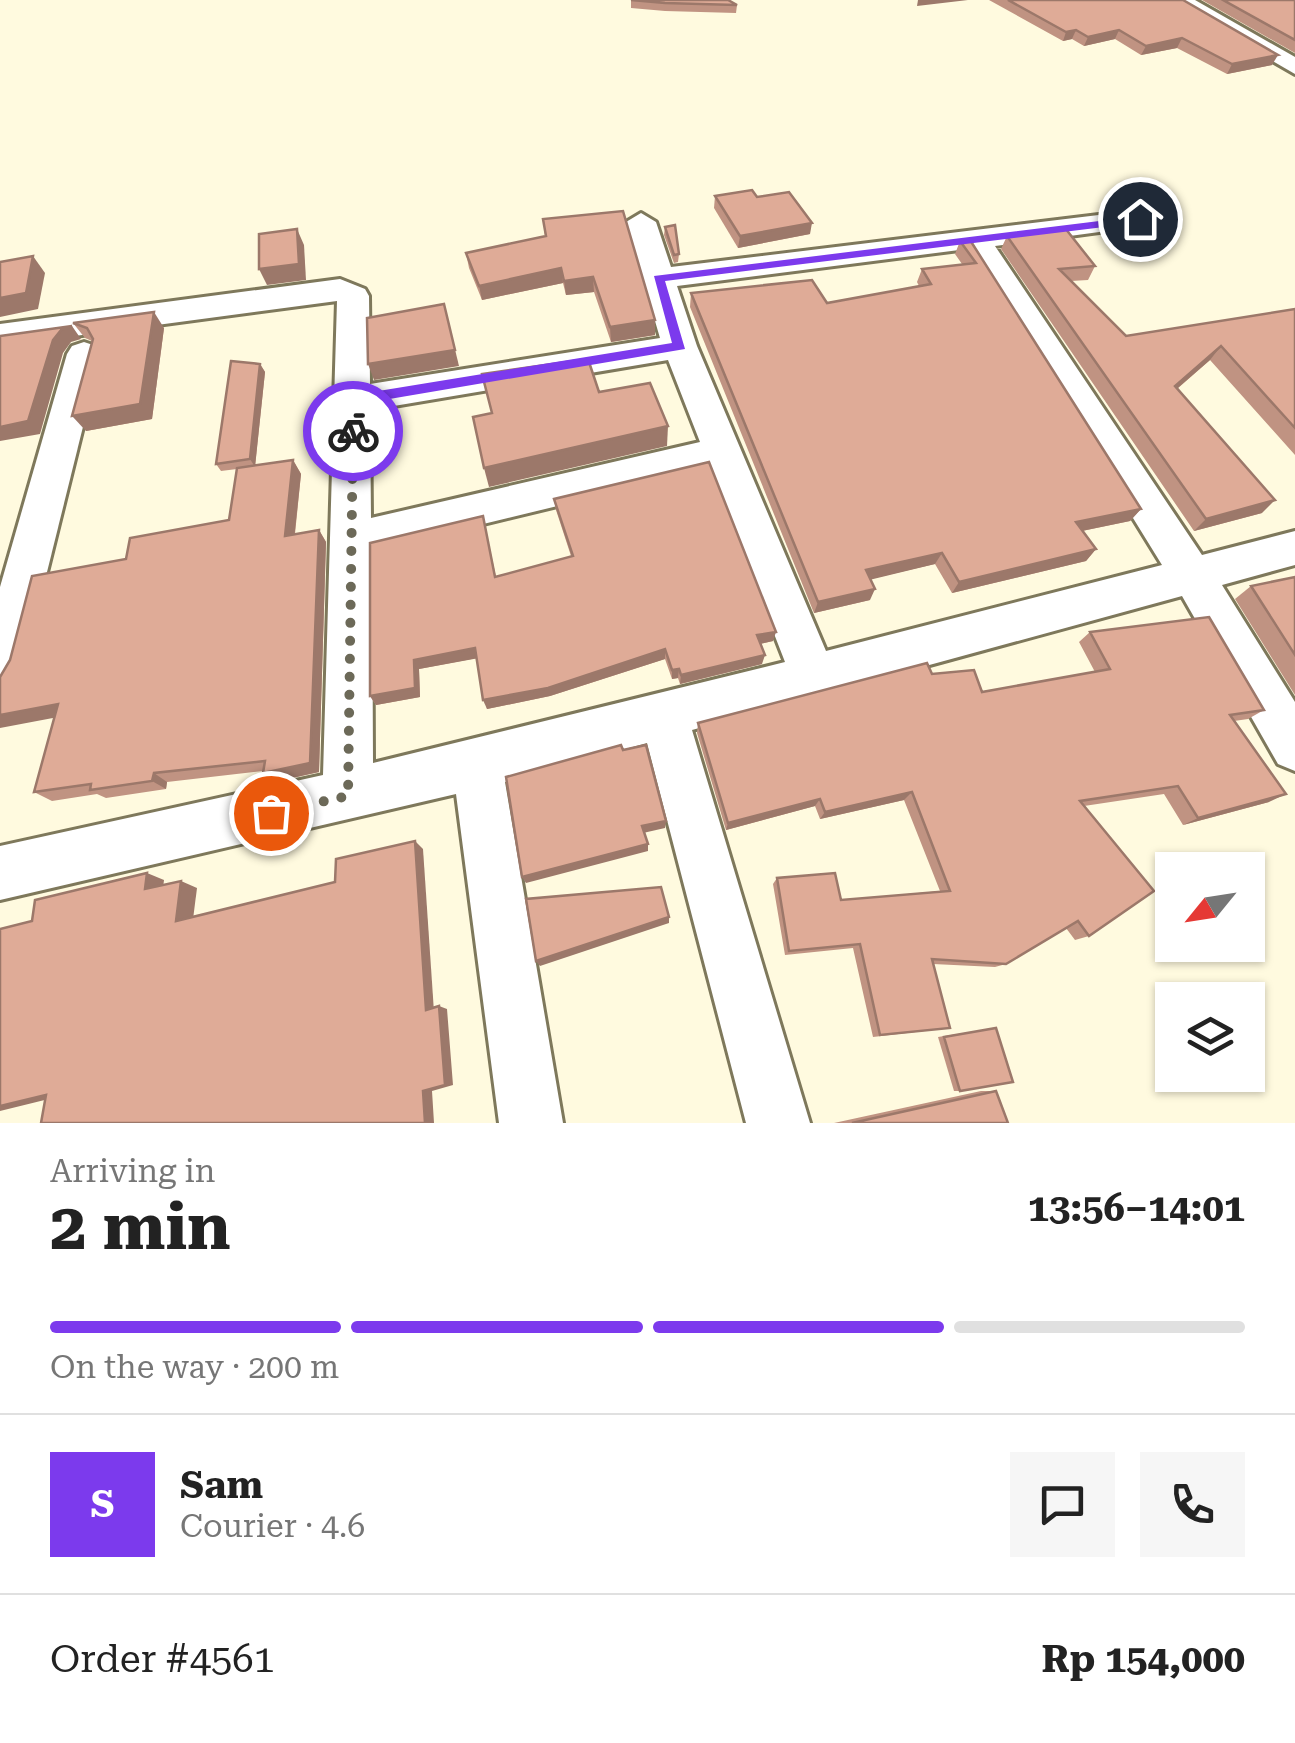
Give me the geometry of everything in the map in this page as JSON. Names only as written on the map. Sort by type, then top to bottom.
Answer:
[{"type":"street","points":[[1179,0],[1295,67]]},
{"type":"street","points":[[1247,39],[1279,33]]},
{"type":"street","points":[[658,278],[1140,219]]},
{"type":"street","points":[[641,222],[680,346],[814,677]]},
{"type":"street","points":[[975,238],[1295,746]]},
{"type":"street","points":[[0,336],[348,290],[355,307],[348,796]]},
{"type":"street","points":[[354,400],[680,346]]},
{"type":"street","points":[[0,668],[84,354]]},
{"type":"street","points":[[352,539],[721,452]]},
{"type":"street","points":[[0,873],[477,764],[1295,548]]},
{"type":"street","points":[[664,716],[778,1123]]},
{"type":"street","points":[[477,764],[530,1123]]},
{"type":"building","points":[[631,0],[728,0],[737,5],[665,3]]},
{"type":"building","points":[[1008,0],[1183,0],[1278,55],[1232,64],[1182,38],[1146,46],[1119,30],[1088,37],[1076,30],[1066,32]]},
{"type":"building","points":[[1223,0],[1295,0],[1295,40]]},
{"type":"building","points":[[752,190],[757,197],[789,192],[812,223],[740,236],[715,196]]},
{"type":"building","points":[[623,211],[655,320],[610,327],[593,277],[564,281],[561,268],[479,286],[466,253],[546,236],[543,219]]},
{"type":"building","points":[[675,225],[679,254],[674,255],[665,227]]},
{"type":"building","points":[[1065,228],[1095,266],[1059,269],[1126,336],[1295,309],[1295,428],[1221,346],[1175,386],[1275,500],[1206,519],[1007,236]]},
{"type":"building","points":[[297,229],[299,264],[259,269],[259,234]]},
{"type":"building","points":[[970,240],[1141,509],[1076,522],[1096,549],[959,582],[942,553],[866,570],[875,589],[818,602],[691,293],[812,280],[827,303],[931,284],[922,269],[976,263],[960,241]]},
{"type":"building","points":[[33,256],[26,293],[0,298],[0,262]]},
{"type":"building","points":[[444,304],[455,350],[368,364],[367,318]]},
{"type":"building","points":[[154,312],[140,404],[72,416],[93,339],[87,328],[73,323]]},
{"type":"building","points":[[72,326],[61,330],[53,340],[28,421],[0,427],[0,336]]},
{"type":"building","points":[[588,359],[599,392],[650,383],[668,426],[484,468],[473,417],[492,413],[482,374]]},
{"type":"building","points":[[231,361],[260,364],[250,459],[216,464]]},
{"type":"building","points":[[293,460],[285,536],[319,530],[310,763],[263,773],[265,761],[154,773],[152,781],[90,790],[91,784],[34,792],[58,704],[0,715],[0,677],[10,660],[32,576],[126,559],[130,538],[229,520],[237,468]]},
{"type":"building","points":[[709,462],[776,632],[757,635],[765,655],[681,675],[679,669],[672,670],[665,649],[548,688],[483,700],[475,648],[414,660],[415,688],[370,696],[370,543],[483,516],[495,577],[573,556],[554,499]]},
{"type":"building","points":[[1295,577],[1295,655],[1251,586]]},
{"type":"building","points":[[1209,617],[1264,710],[1230,715],[1286,794],[1198,818],[1178,786],[1080,801],[1154,891],[1089,936],[1078,921],[1006,964],[932,959],[950,1028],[880,1035],[860,944],[789,951],[777,878],[835,873],[841,900],[950,891],[912,792],[825,812],[820,799],[728,823],[698,723],[927,663],[932,674],[974,670],[982,692],[1110,669],[1090,632]]},
{"type":"building","points":[[621,745],[623,750],[646,745],[666,821],[642,826],[648,844],[522,877],[506,777]]},
{"type":"building","points":[[415,841],[426,1010],[439,1006],[445,1085],[423,1091],[425,1123],[41,1123],[46,1095],[0,1106],[0,929],[32,921],[35,900],[147,873],[145,889],[181,881],[176,921],[335,882],[336,859]]},
{"type":"building","points":[[661,887],[669,917],[536,961],[526,899]]},
{"type":"building","points":[[996,1028],[1013,1082],[960,1091],[944,1037]]},
{"type":"building","points":[[996,1091],[1008,1123],[852,1123]]},
{"type":"way so far","points":[[271,813],[348,796],[353,431]]},
{"type":"route","points":[[353,431],[354,400],[680,346],[658,278],[1140,219]]}]
